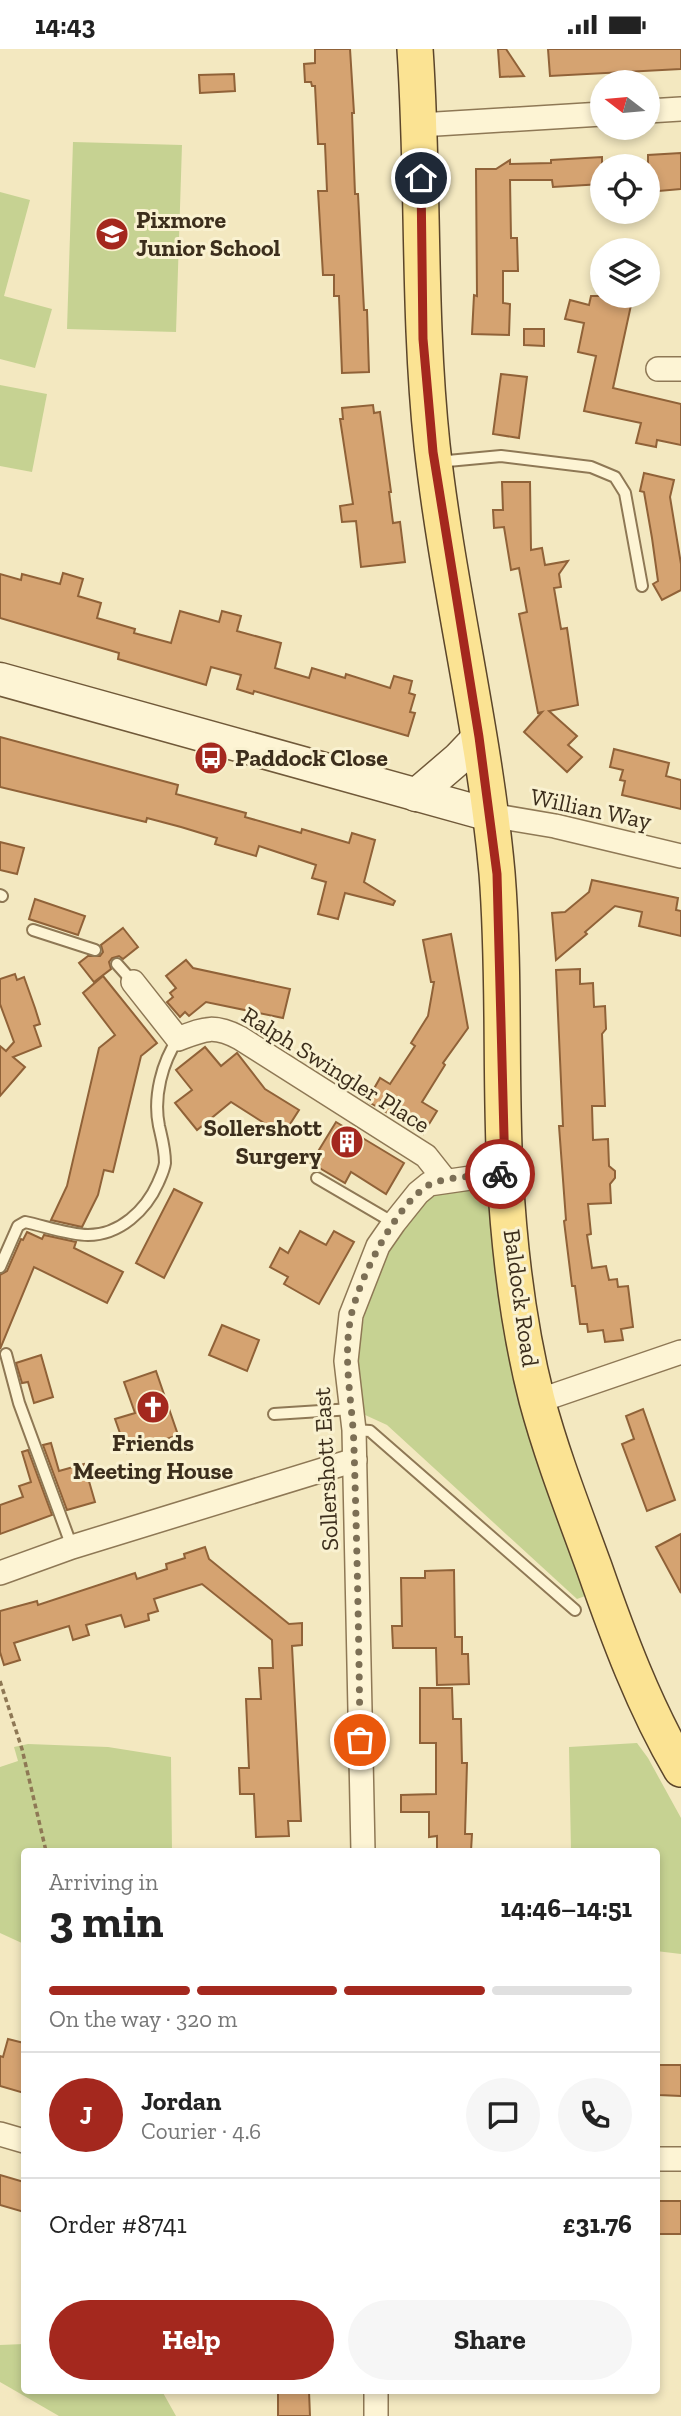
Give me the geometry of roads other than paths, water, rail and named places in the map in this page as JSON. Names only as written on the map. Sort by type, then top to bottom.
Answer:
[{"type":"main road","name":"Baldock Road","points":[[415,49],[420,125],[423,339],[435,463],[479,737],[497,874],[505,1173],[512,1258],[525,1343],[538,1401],[607,1606],[656,1727],[681,1769]]},
{"type":"street","points":[[660,110],[681,109]]},
{"type":"street","points":[[420,125],[590,115]]},
{"type":"street","points":[[0,678],[490,815]]},
{"type":"street","points":[[416,795],[479,737]]},
{"type":"street","name":"Willian Way","points":[[490,815],[555,826],[681,856]]},
{"type":"street","points":[[133,982],[178,1039]]},
{"type":"street","name":"Ralph Swingler Place","points":[[178,1039],[208,1028],[223,1030],[240,1038],[426,1156],[445,1180]]},
{"type":"street","name":"Sollershott East","points":[[363,1848],[355,1460],[346,1361],[351,1315],[378,1246],[418,1193],[429,1184],[445,1180],[505,1173]]},
{"type":"street","points":[[538,1401],[681,1352]]},
{"type":"street","points":[[0,1573],[72,1547],[355,1460]]},
{"type":"street","points":[[0,2134],[21,2140]]},
{"type":"street","points":[[660,2159],[681,2159]]},
{"type":"street","points":[[376,2394],[376,2416]]},
{"type":"lane","points":[[435,463],[477,456],[501,456],[591,467],[615,477],[625,492],[642,586]]},
{"type":"lane","points":[[33,930],[95,950]]},
{"type":"lane","points":[[117,964],[133,982]]},
{"type":"lane","points":[[0,1267],[18,1226],[25,1222],[89,1235],[118,1227],[140,1212],[165,1167],[164,1143],[158,1125],[158,1099],[168,1054],[178,1039]]},
{"type":"lane","points":[[317,1178],[394,1223]]},
{"type":"lane","points":[[6,1355],[19,1403],[72,1547]]},
{"type":"lane","points":[[274,1414],[353,1419],[575,1610]]},
{"type":"place","name":"Pixmore Junior School","points":[[112,234]]},
{"type":"place","name":"Paddock Close","points":[[211,758]]},
{"type":"place","name":"Sollershott Surgery","points":[[347,1142]]},
{"type":"place","name":"Friends Meeting House","points":[[153,1407]]}]
